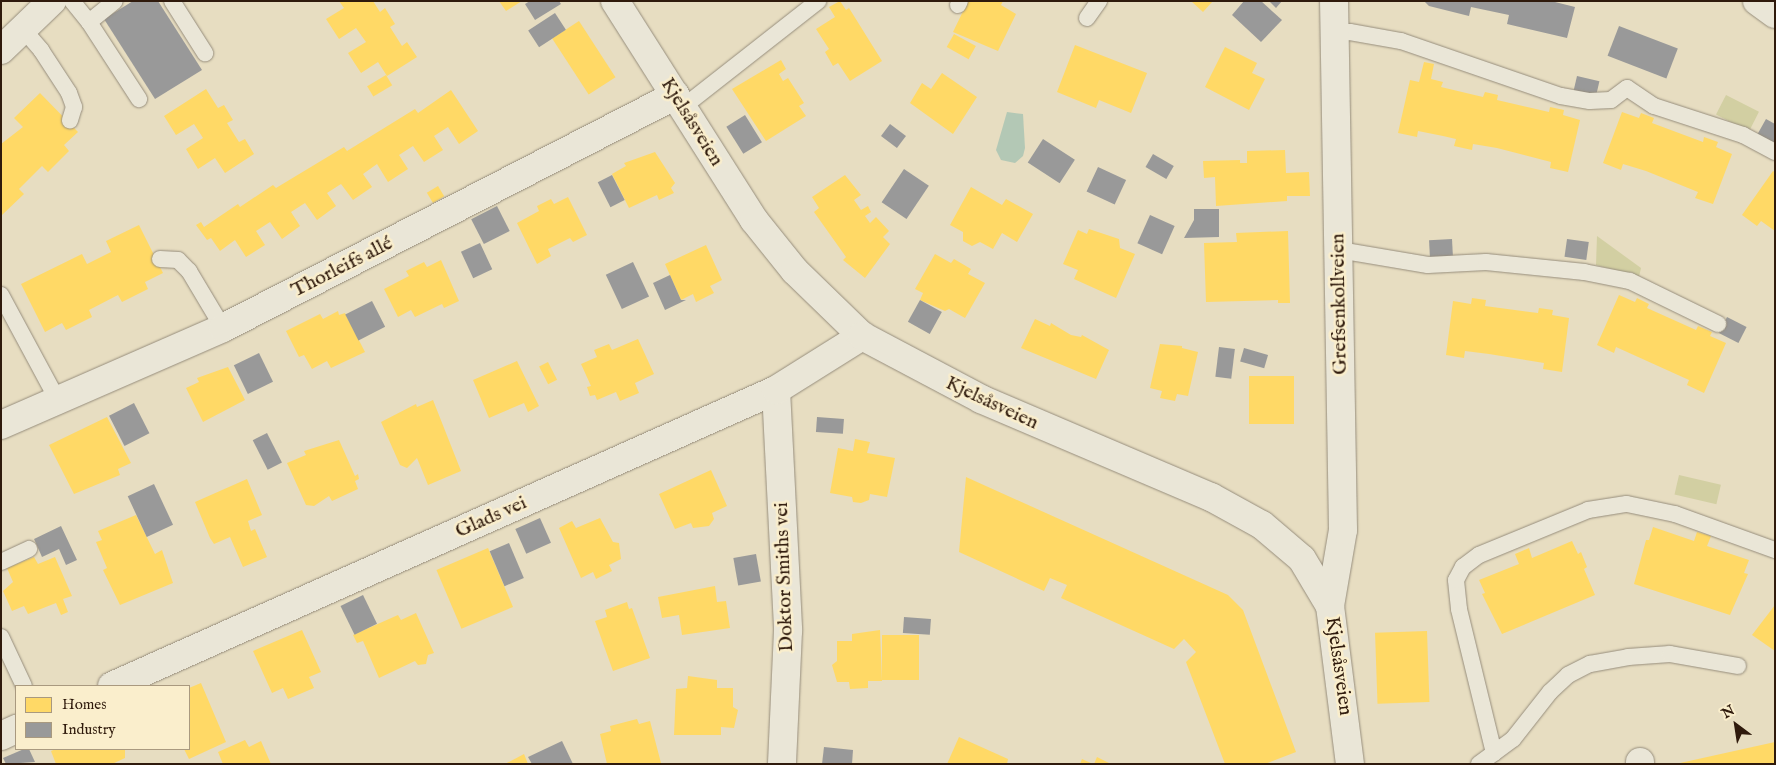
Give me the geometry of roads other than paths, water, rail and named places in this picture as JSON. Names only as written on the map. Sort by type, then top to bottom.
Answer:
[{"type":"street","points":[[1,50],[52,1]]},
{"type":"street","name":"Kjelsåsveien","points":[[615,1],[754,220],[795,271],[862,336],[981,400],[1211,497],[1262,525],[1302,558],[1330,606],[1350,764]]},
{"type":"street","name":"Grefsenkollveien","points":[[1330,606],[1343,530],[1334,1]]},
{"type":"street","points":[[1757,1],[1775,14]]},
{"type":"street","name":"Thorleifs allé","points":[[1,425],[58,402],[223,328],[679,101]]},
{"type":"street","name":"Glads vei","points":[[114,685],[776,390],[862,336]]},
{"type":"street","name":"Doktor Smiths vei","points":[[776,390],[788,630],[782,764]]},
{"type":"street","points":[[1,736],[15,729]]},
{"type":"lane","points":[[72,1],[89,22],[139,99]]},
{"type":"lane","points":[[89,22],[116,1]]},
{"type":"lane","points":[[172,1],[205,53]]},
{"type":"lane","points":[[679,101],[818,1]]},
{"type":"lane","points":[[1087,18],[1099,1]]},
{"type":"lane","points":[[23,30],[41,50],[69,93],[74,107],[70,120]]},
{"type":"lane","points":[[1334,35],[1350,32],[1401,41],[1561,96],[1590,101],[1611,100],[1627,88],[1654,106],[1743,135],[1775,152]]},
{"type":"lane","points":[[1338,250],[1428,265],[1486,262],[1584,272],[1630,280],[1718,324]]},
{"type":"lane","points":[[160,260],[178,260],[189,272],[223,328]]},
{"type":"lane","points":[[1,295],[58,402]]},
{"type":"lane","points":[[1494,754],[1459,609],[1456,580],[1463,567],[1480,555],[1588,510],[1627,504],[1675,514],[1775,550]]},
{"type":"lane","points":[[1,562],[29,549]]},
{"type":"lane","points":[[1,637],[24,685]]},
{"type":"lane","points":[[1479,764],[1513,739],[1556,686],[1568,675],[1590,664],[1628,657],[1670,654],[1738,666]]}]
